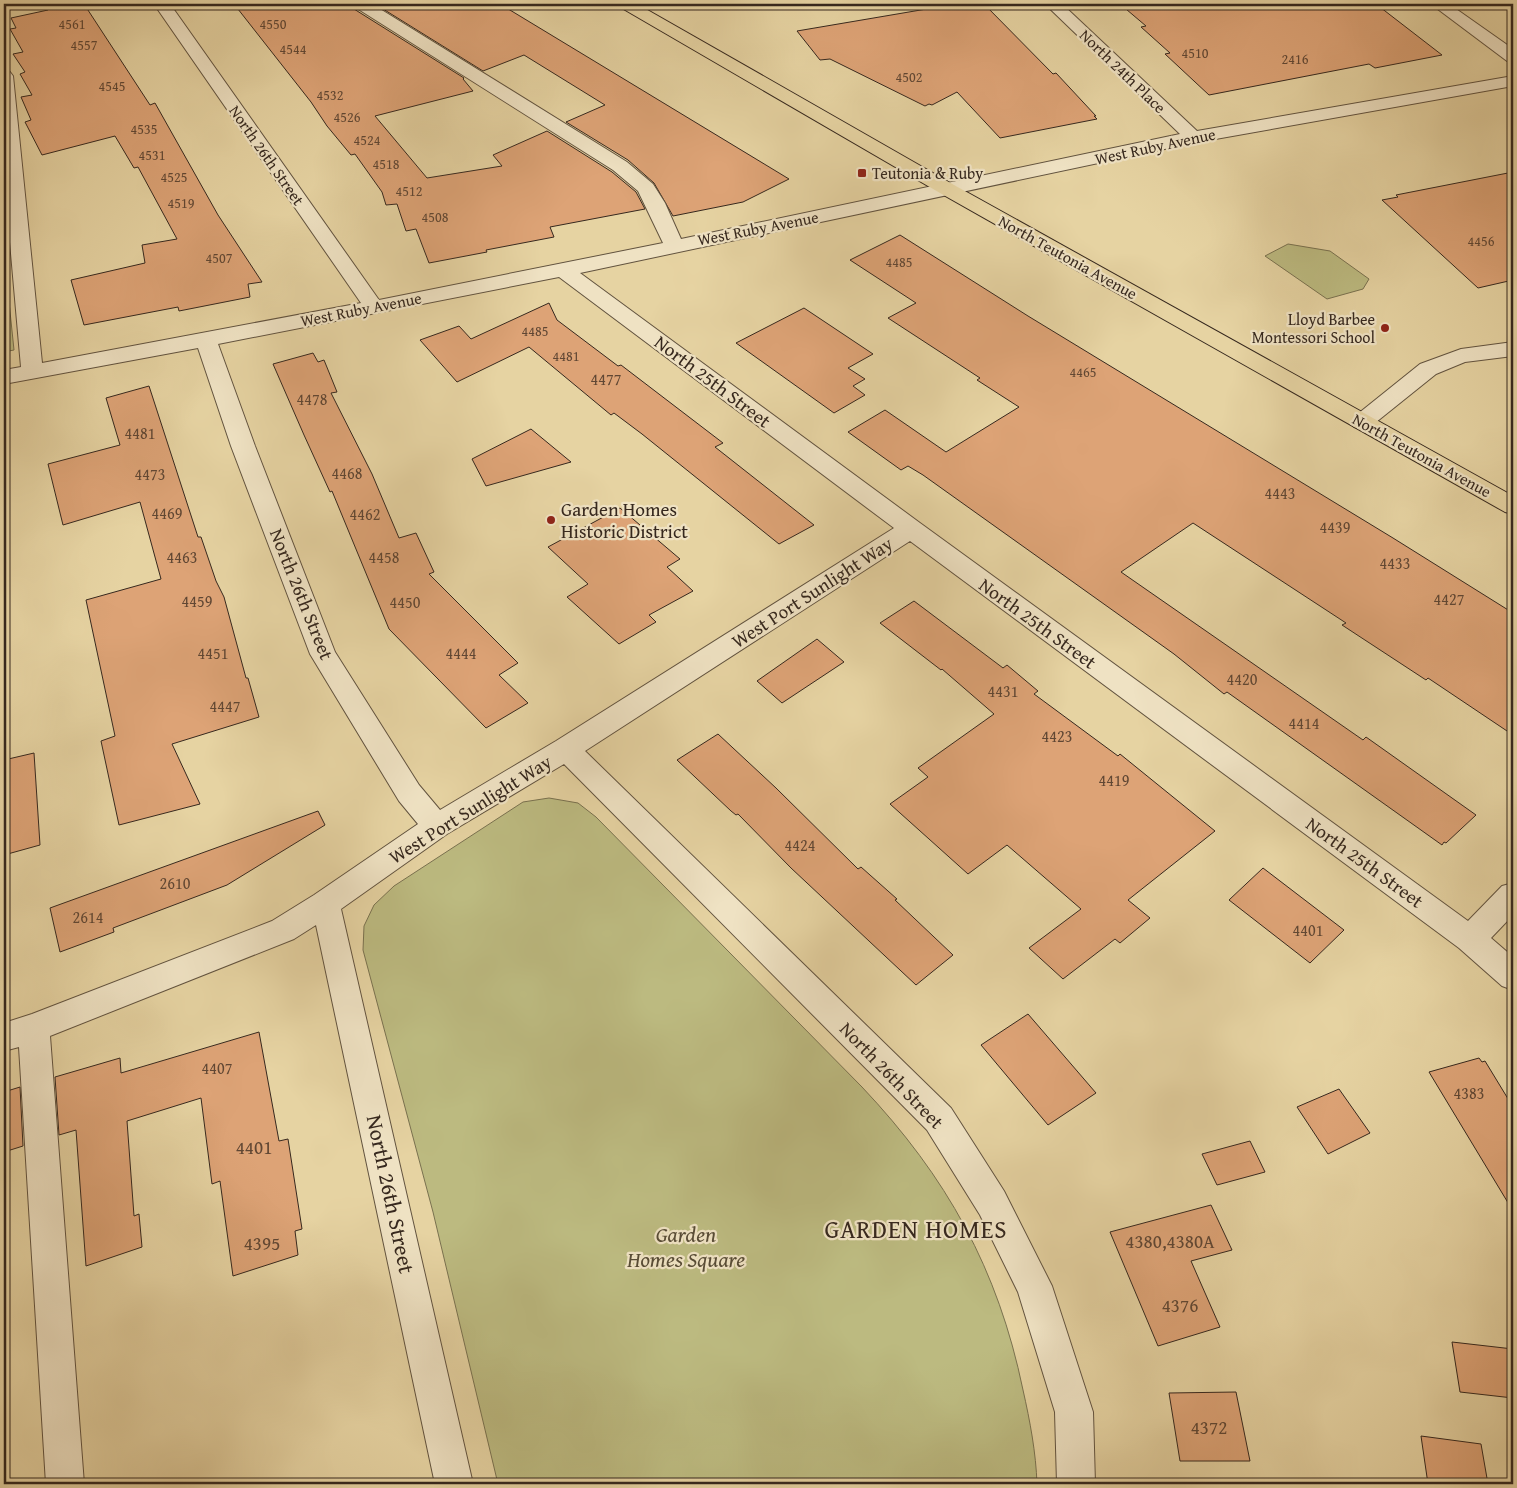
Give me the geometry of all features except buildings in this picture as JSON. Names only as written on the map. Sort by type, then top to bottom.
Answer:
[{"type":"main road","name":"North Teutonia Avenue","points":[[626,4],[947,189],[1513,506]]},
{"type":"street","name":"North 26th Street","points":[[162,4],[372,306]]},
{"type":"street","points":[[361,4],[620,166],[646,188],[674,245]]},
{"type":"street","name":"North 24th Place","points":[[1053,4],[1192,138]]},
{"type":"street","points":[[1439,4],[1513,57]]},
{"type":"street","points":[[4,76],[32,372]]},
{"type":"street","name":"West Ruby Avenue","points":[[4,377],[206,340],[563,270],[674,245],[1192,138],[1513,81]]},
{"type":"street","name":"North 25th Street","points":[[563,270],[911,529],[1470,939],[1513,976]]},
{"type":"street","name":"North 26th Street","points":[[206,340],[243,446],[324,654],[409,793],[437,826]]},
{"type":"street","points":[[1362,422],[1428,369],[1461,356],[1513,349]]},
{"type":"street","name":"West Port Sunlight Way","points":[[19,1032],[283,930],[325,904],[437,826],[566,749],[911,529]]},
{"type":"street","name":"North 26th Street","points":[[566,749],[939,1118],[998,1214],[1034,1286],[1074,1412],[1076,1484]]},
{"type":"street","points":[[1470,939],[1513,895]]},
{"type":"street","name":"North 26th Street","points":[[325,904],[335,942],[454,1484]]},
{"type":"street","points":[[19,1032],[65,1484]]},
{"type":"green space","points":[[1288,244],[1330,251],[1369,279],[1363,289],[1327,299],[1265,256]]},
{"type":"green space","points":[[9,302],[14,350],[4,352],[4,303]]},
{"type":"green space","name":"Garden Homes Square","points":[[549,798],[578,803],[596,817],[862,1087],[920,1155],[965,1227],[999,1304],[1026,1402],[1034,1449],[1037,1484],[498,1484],[433,1212],[363,950],[364,926],[374,905],[394,886],[523,802]]},
{"type":"place","name":"Teutonia & Ruby","points":[[862,173]]},
{"type":"place","name":"Lloyd Barbee Montessori School","points":[[1385,328]]},
{"type":"place","name":"Garden Homes Historic District","points":[[551,520]]},
{"type":"district","name":"GARDEN HOMES","points":[[916,1229]]}]
